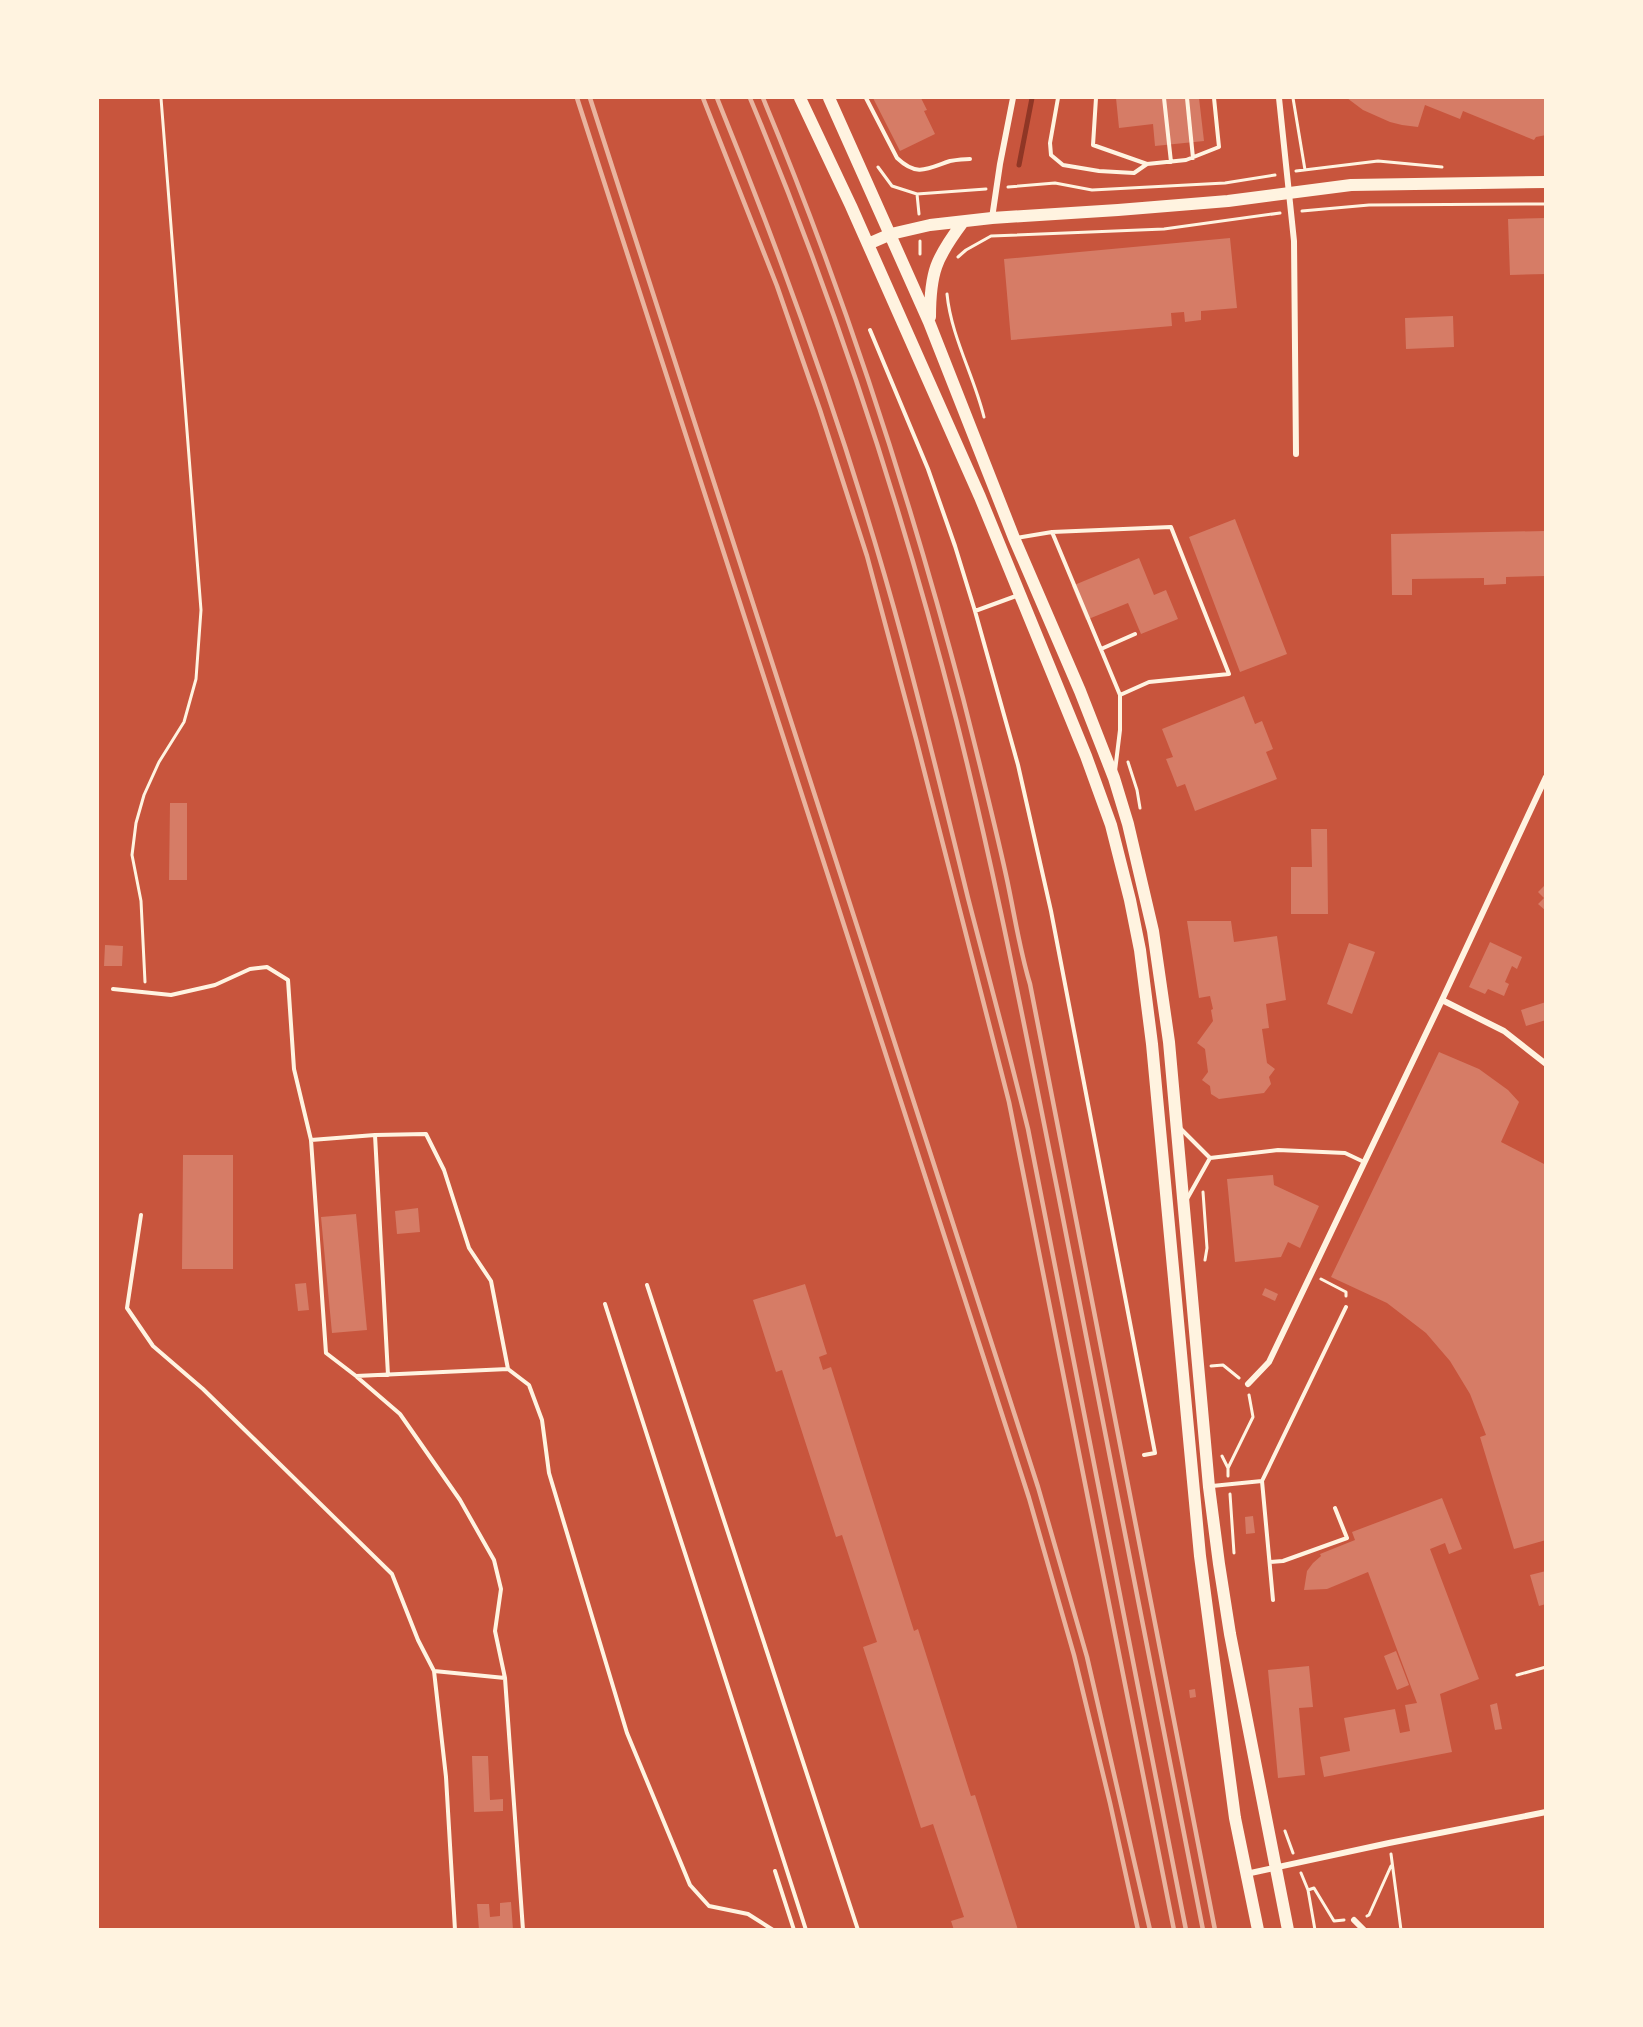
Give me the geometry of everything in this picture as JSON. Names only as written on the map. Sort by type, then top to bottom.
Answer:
[{"type":"main road","points":[[800,98],[868,244],[980,497],[1020,594],[1086,756],[1111,825],[1130,900],[1140,950],[1152,1044],[1200,1556],[1234,1818],[1258,1929]]},
{"type":"main road","points":[[830,98],[929,321],[1014,538],[1080,691],[1114,778],[1128,824],[1153,931],[1168,1032],[1209,1487],[1230,1634],[1288,1929]]},
{"type":"main road","points":[[868,244],[891,234],[920,227],[992,218],[1150,208],[1362,185],[1545,182]]},
{"type":"main road","points":[[929,321],[930,293],[936,264],[963,222]]},
{"type":"street","points":[[992,218],[1013,98]]},
{"type":"street","points":[[1279,98],[1292,211],[1296,312],[1296,454]]},
{"type":"street","points":[[1248,1384],[1269,1362],[1442,1000],[1545,777]]},
{"type":"street","points":[[1442,1000],[1504,1031],[1545,1064]]},
{"type":"street","points":[[1245,1875],[1545,1812]]},
{"type":"street","points":[[1354,1920],[1364,1929]]},
{"type":"lane","points":[[866,98],[897,159],[905,166],[925,171],[952,161],[970,159]]},
{"type":"lane","points":[[1058,98],[1050,142],[1051,156],[1063,165],[1099,171],[1134,173],[1148,164]]},
{"type":"lane","points":[[1096,98],[1093,145],[1148,164],[1193,158],[1219,147],[1214,98]]},
{"type":"lane","points":[[1164,98],[1171,162]]},
{"type":"lane","points":[[1187,98],[1193,158]]},
{"type":"lane","points":[[870,330],[928,469],[975,611],[1018,765],[1051,911],[1155,1453],[1144,1455]]},
{"type":"lane","points":[[1014,538],[1052,532],[1170,528],[1229,674],[1149,682],[1120,695]]},
{"type":"lane","points":[[1052,532],[1120,695],[1120,730],[1114,778]]},
{"type":"lane","points":[[975,611],[1020,594]]},
{"type":"lane","points":[[1101,649],[1135,634]]},
{"type":"lane","points":[[113,989],[171,995],[215,985],[250,969],[267,967],[288,980],[294,1070],[311,1140],[326,1353],[400,1414],[460,1500],[494,1560],[501,1589],[495,1631],[505,1678],[523,1929]]},
{"type":"lane","points":[[1177,1125],[1210,1158]]},
{"type":"lane","points":[[311,1140],[426,1134],[444,1170],[469,1248],[491,1281],[508,1369]]},
{"type":"lane","points":[[375,1135],[387,1375]]},
{"type":"lane","points":[[1210,1158],[1278,1150],[1345,1154],[1365,1162]]},
{"type":"lane","points":[[1185,1203],[1210,1158]]},
{"type":"lane","points":[[141,1215],[127,1308],[153,1346],[202,1389],[392,1574],[418,1640],[434,1671],[446,1777],[455,1929]]},
{"type":"lane","points":[[647,1285],[858,1929]]},
{"type":"lane","points":[[605,1305],[806,1929]]},
{"type":"lane","points":[[1273,1600],[1262,1481],[1346,1307]]},
{"type":"lane","points":[[356,1376],[508,1369],[529,1385],[542,1420],[549,1473],[627,1733],[690,1885],[709,1906],[748,1914],[772,1929]]},
{"type":"lane","points":[[1209,1487],[1262,1481]]},
{"type":"lane","points":[[1270,1562],[1283,1561],[1347,1538],[1335,1508]]},
{"type":"lane","points":[[434,1671],[505,1678]]},
{"type":"lane","points":[[775,1870],[794,1929]]},
{"type":"path","points":[[146,992],[141,901],[132,855],[136,823],[144,795],[159,762],[184,722],[196,679],[201,610],[160,98]]},
{"type":"path","points":[[1293,98],[1305,170],[1378,161],[1444,167]]},
{"type":"path","points":[[876,163],[892,186],[917,194],[1055,183],[1092,190],[1225,183],[1253,178]]},
{"type":"path","points":[[957,259],[966,250],[991,236],[1164,229],[1292,211],[1370,205],[1545,204]]},
{"type":"path","points":[[947,291],[954,327],[979,394],[986,424]]},
{"type":"path","points":[[1328,1283],[1346,1292],[1346,1307]]},
{"type":"path","points":[[1210,1366],[1223,1365],[1248,1384],[1253,1417],[1228,1468]]},
{"type":"path","points":[[1229,1485],[1234,1558]]},
{"type":"path","points":[[1517,1675],[1545,1667]]},
{"type":"path","points":[[1283,1820],[1294,1854]]},
{"type":"path","points":[[1389,1843],[1401,1929]]},
{"type":"path","points":[[1369,1915],[1392,1864]]},
{"type":"path","points":[[1303,1877],[1308,1890],[1314,1929]]},
{"type":"path","points":[[1308,1890],[1314,1888],[1334,1921]]},
{"type":"building","points":[[873,98],[921,98],[927,110],[924,111],[935,134],[900,151]]},
{"type":"building","points":[[1116,98],[1199,98],[1204,141],[1155,146],[1153,124],[1119,128]]},
{"type":"building","points":[[1347,98],[1546,98],[1546,135],[1536,137],[1534,140],[1463,111],[1460,119],[1425,105],[1418,127],[1402,125],[1363,110]]},
{"type":"building","points":[[1546,218],[1546,274],[1510,275],[1508,219]]},
{"type":"building","points":[[1230,238],[1237,308],[1201,311],[1201,320],[1185,322],[1184,312],[1171,313],[1172,326],[1011,340],[1004,259]]},
{"type":"building","points":[[1453,316],[1454,347],[1406,349],[1405,318]]},
{"type":"building","points":[[1235,519],[1287,654],[1240,672],[1189,537]]},
{"type":"building","points":[[1545,531],[1545,576],[1506,577],[1506,584],[1484,585],[1484,578],[1412,579],[1412,595],[1392,595],[1391,534]]},
{"type":"building","points":[[1139,558],[1154,595],[1166,590],[1178,619],[1141,634],[1128,603],[1086,620],[1072,586]]},
{"type":"building","points":[[1244,696],[1255,724],[1262,721],[1273,749],[1266,752],[1277,779],[1195,811],[1185,784],[1177,787],[1166,759],[1173,757],[1162,729]]},
{"type":"building","points":[[170,803],[187,803],[187,880],[169,880]]},
{"type":"building","points":[[1311,829],[1327,829],[1328,914],[1291,914],[1291,867],[1312,867]]},
{"type":"building","points":[[1546,884],[1546,911],[1538,904],[1544,898],[1538,892]]},
{"type":"building","points":[[1187,921],[1231,921],[1234,942],[1277,936],[1286,1000],[1266,1004],[1269,1028],[1262,1029],[1267,1063],[1275,1069],[1269,1077],[1271,1084],[1264,1093],[1219,1099],[1211,1094],[1210,1086],[1202,1080],[1208,1072],[1205,1049],[1197,1043],[1213,1021],[1211,1010],[1213,1009],[1210,996],[1199,998]]},
{"type":"building","points":[[1490,942],[1522,957],[1517,969],[1512,966],[1505,982],[1509,984],[1504,996],[1488,989],[1485,994],[1469,987]]},
{"type":"building","points":[[1349,943],[1375,952],[1352,1014],[1327,1004]]},
{"type":"building","points":[[105,945],[123,946],[122,966],[104,966]]},
{"type":"building","points":[[1546,1002],[1546,1020],[1526,1026],[1521,1010]]},
{"type":"building","points":[[1439,1052],[1479,1069],[1508,1090],[1519,1102],[1501,1142],[1546,1165],[1546,1540],[1514,1549],[1480,1437],[1486,1435],[1470,1394],[1450,1361],[1426,1333],[1387,1303],[1331,1277]]},
{"type":"building","points":[[183,1155],[233,1155],[233,1269],[182,1269]]},
{"type":"building","points":[[1273,1175],[1274,1185],[1319,1206],[1300,1248],[1288,1242],[1281,1257],[1235,1262],[1227,1179]]},
{"type":"building","points":[[418,1208],[420,1232],[397,1234],[395,1211]]},
{"type":"building","points":[[356,1214],[367,1330],[332,1333],[321,1217]]},
{"type":"building","points":[[306,1283],[309,1310],[298,1311],[295,1284]]},
{"type":"building","points":[[805,1284],[827,1354],[819,1357],[823,1370],[831,1367],[914,1631],[918,1629],[971,1796],[975,1795],[1018,1930],[954,1930],[951,1921],[964,1917],[933,1824],[921,1828],[863,1647],[877,1642],[842,1535],[836,1537],[782,1370],[776,1372],[753,1300]]},
{"type":"building","points":[[1265,1288],[1278,1294],[1275,1301],[1262,1295]]},
{"type":"building","points":[[1442,1498],[1462,1549],[1449,1554],[1445,1543],[1430,1549],[1479,1679],[1440,1694],[1452,1752],[1324,1777],[1320,1757],[1350,1751],[1344,1718],[1395,1709],[1400,1733],[1410,1731],[1405,1705],[1417,1703],[1368,1572],[1327,1589],[1304,1590],[1307,1571],[1321,1556],[1320,1554],[1355,1540],[1352,1532]]},
{"type":"building","points":[[1253,1516],[1255,1533],[1246,1534],[1245,1517]]},
{"type":"building","points":[[1546,1571],[1546,1604],[1539,1606],[1530,1575]]},
{"type":"building","points":[[1396,1651],[1409,1685],[1397,1690],[1384,1656]]},
{"type":"building","points":[[1309,1666],[1313,1707],[1299,1708],[1305,1775],[1278,1778],[1268,1670]]},
{"type":"building","points":[[1195,1689],[1196,1697],[1190,1698],[1189,1690]]},
{"type":"building","points":[[1497,1703],[1502,1729],[1495,1730],[1490,1705]]},
{"type":"building","points":[[472,1756],[488,1756],[490,1800],[503,1799],[503,1811],[474,1812]]},
{"type":"building","points":[[511,1902],[513,1930],[479,1930],[477,1904],[489,1904],[490,1917],[500,1916],[500,1903]]},
{"type":"waterway","points":[[1019,165],[1032,98]]},
{"type":"railway","points":[[577,98],[1029,1498],[1074,1655],[1138,1930]]},
{"type":"railway","points":[[590,98],[1038,1487],[1087,1657],[1150,1930]]},
{"type":"railway","points":[[703,98],[777,286],[820,410],[867,556],[916,739],[1009,1102],[1174,1930]]},
{"type":"railway","points":[[717,98],[794,299],[841,435],[884,572],[928,737],[1028,1129],[1186,1930]]},
{"type":"railway","points":[[750,98],[810,250],[864,405],[913,561],[956,719],[1022,1015],[1203,1930]]},
{"type":"railway","points":[[763,98],[821,245],[873,394],[920,545],[985,786],[1030,984],[1215,1930]]}]
